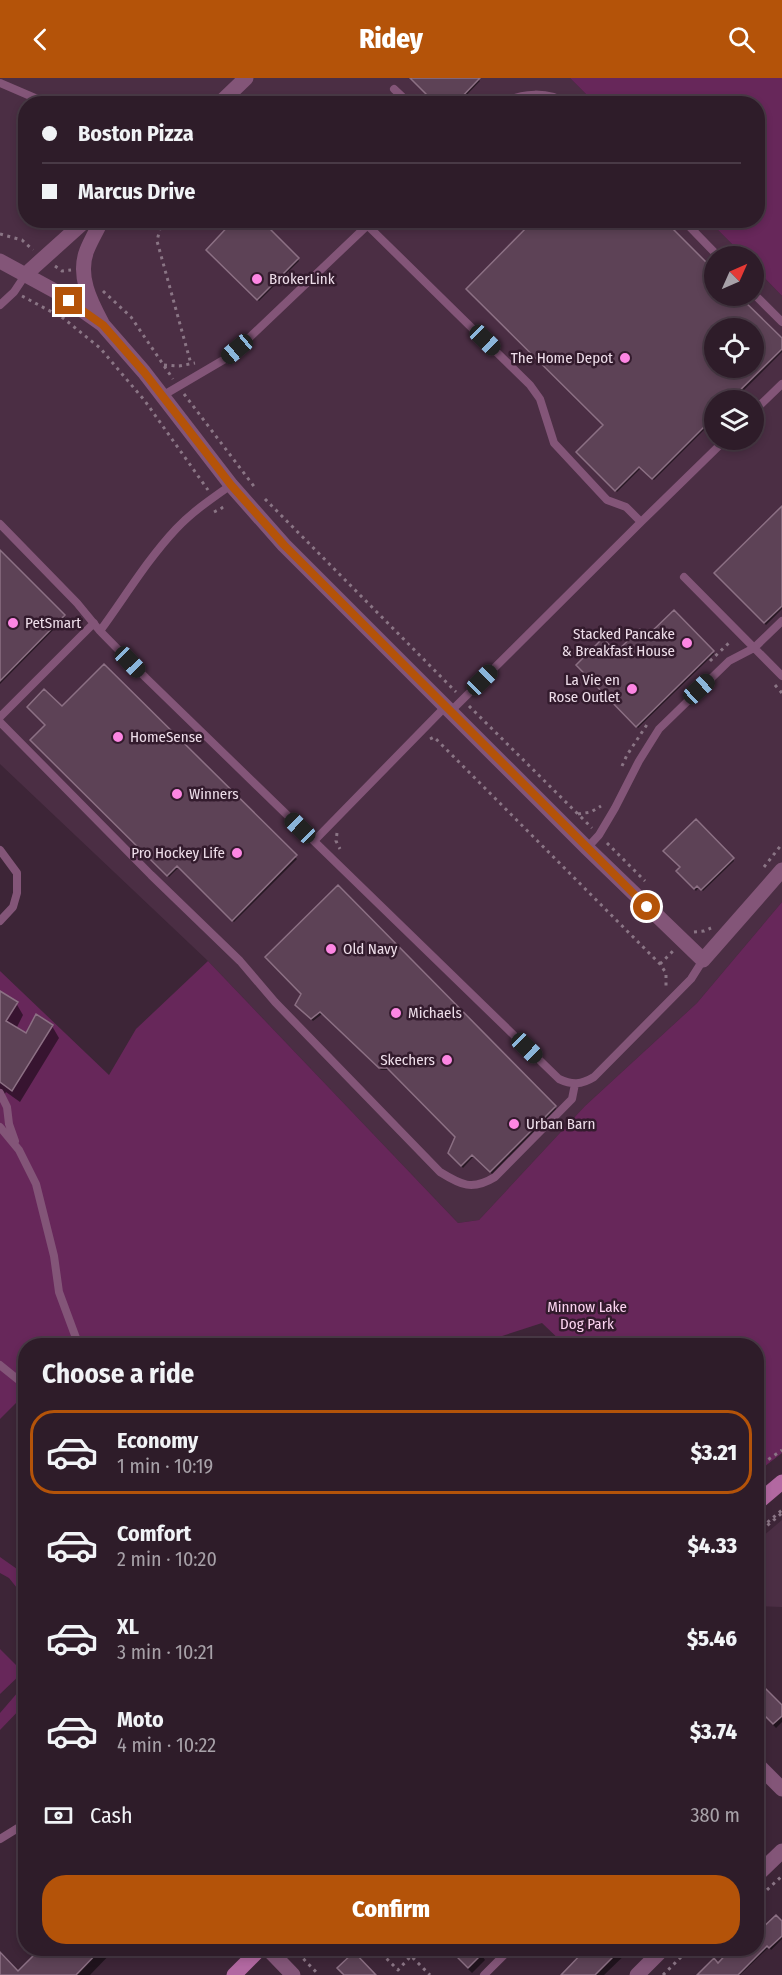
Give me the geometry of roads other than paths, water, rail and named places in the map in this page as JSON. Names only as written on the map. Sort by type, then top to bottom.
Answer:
[{"type":"main road","points":[[764,1497],[782,1482]]},
{"type":"main road","points":[[234,1975],[253,1956]]},
{"type":"street","points":[[227,96],[246,78]]},
{"type":"street","points":[[26,274],[77,228]]},
{"type":"street","points":[[98,228],[86,252],[84,276],[88,292],[103,325]]},
{"type":"street","points":[[0,261],[55,291],[103,325],[144,372],[231,485],[284,545],[587,849],[703,960],[782,870]]},
{"type":"street","points":[[764,1771],[782,1789]]},
{"type":"street","points":[[764,1868],[782,1851]]},
{"type":"street","points":[[275,1956],[293,1975]]},
{"type":"street","points":[[637,1975],[656,1956]]},
{"type":"lane","points":[[0,83],[30,96]]},
{"type":"lane","points":[[394,89],[401,96]]},
{"type":"lane","points":[[522,96],[548,96]]},
{"type":"lane","points":[[162,396],[225,359],[365,228]]},
{"type":"lane","points":[[375,228],[530,385],[540,399],[554,443],[607,500],[626,507],[641,522]]},
{"type":"lane","points":[[690,228],[708,246]]},
{"type":"lane","points":[[0,306],[14,292],[26,274]]},
{"type":"lane","points":[[764,304],[782,322]]},
{"type":"lane","points":[[764,401],[782,384]]},
{"type":"lane","points":[[314,841],[715,450]]},
{"type":"lane","points":[[100,631],[158,551],[187,518],[231,485]]},
{"type":"lane","points":[[0,524],[77,603],[100,631],[559,1079],[575,1084],[584,1083],[594,1077],[692,980],[703,960]]},
{"type":"lane","points":[[684,577],[782,676]]},
{"type":"lane","points":[[587,849],[599,835],[659,729],[729,661],[754,648],[782,621]]},
{"type":"lane","points":[[0,717],[94,623]]},
{"type":"lane","points":[[0,722],[151,875],[240,961],[276,1002],[440,1172],[459,1184],[483,1184],[495,1177],[572,1100],[575,1084]]},
{"type":"lane","points":[[0,850],[17,873],[17,893],[13,907],[0,921]]},
{"type":"lane","points":[[0,1093],[7,1107],[9,1124],[19,1150],[36,1184],[54,1256],[59,1292],[76,1338]]},
{"type":"lane","points":[[0,1127],[19,1150]]},
{"type":"lane","points":[[0,1365],[18,1380]]},
{"type":"lane","points":[[0,1839],[18,1828]]},
{"type":"lane","points":[[484,1975],[503,1956]]},
{"type":"place","name":"BrokerLink","points":[[257,279]]},
{"type":"place","name":"The Home Depot","points":[[625,358]]},
{"type":"place","name":"PetSmart","points":[[13,623]]},
{"type":"place","name":"Stacked Pancake & Breakfast House","points":[[687,643]]},
{"type":"place","name":"La Vie en Rose Outlet","points":[[632,689]]},
{"type":"place","name":"HomeSense","points":[[118,737]]},
{"type":"place","name":"Winners","points":[[177,794]]},
{"type":"place","name":"Pro Hockey Life","points":[[237,853]]},
{"type":"place","name":"Old Navy","points":[[331,949]]},
{"type":"place","name":"Michaels","points":[[396,1013]]},
{"type":"place","name":"Skechers","points":[[447,1060]]},
{"type":"place","name":"Urban Barn","points":[[514,1124]]},
{"type":"park label","name":"Minnow Lake Dog Park","points":[[587,1316]]}]
